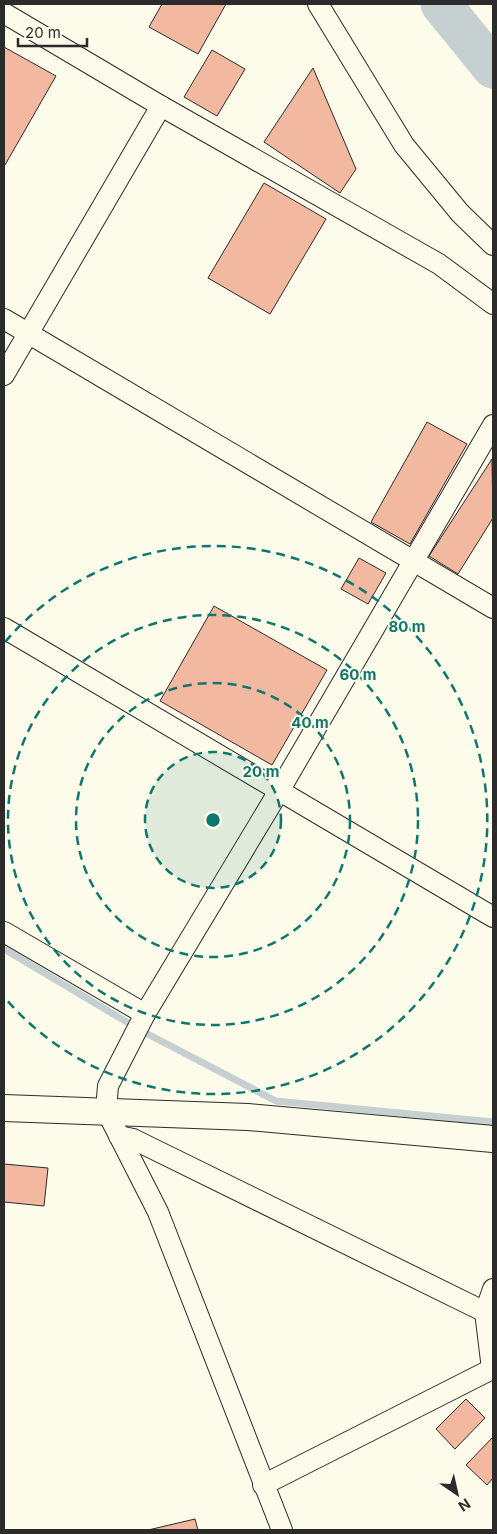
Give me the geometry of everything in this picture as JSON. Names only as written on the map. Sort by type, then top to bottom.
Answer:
[{"type":"street","points":[[318,4],[404,145],[460,213],[493,245]]},
{"type":"street","points":[[4,13],[161,106],[439,264],[493,304]]},
{"type":"street","points":[[4,375],[161,106]]},
{"type":"street","points":[[4,318],[493,608]]},
{"type":"street","points":[[282,1530],[158,1212],[106,1110],[108,1086],[145,1014],[280,791],[493,425]]},
{"type":"street","points":[[4,628],[493,917]]},
{"type":"street","points":[[4,932],[145,1014]]},
{"type":"street","points":[[4,1108],[106,1110],[248,1117],[493,1138]]},
{"type":"street","points":[[119,1136],[133,1139],[485,1312]]},
{"type":"street","points":[[264,1485],[492,1369],[485,1312],[493,1289]]},
{"type":"building","points":[[162,4],[226,4],[198,54],[149,27]]},
{"type":"building","points":[[4,47],[56,76],[5,165],[4,165]]},
{"type":"building","points":[[212,50],[245,69],[217,116],[184,97]]},
{"type":"building","points":[[313,68],[356,169],[340,193],[264,142]]},
{"type":"building","points":[[264,183],[326,219],[270,314],[208,278]]},
{"type":"building","points":[[427,422],[467,444],[410,544],[371,522]]},
{"type":"building","points":[[492,459],[493,518],[458,574],[429,556]]},
{"type":"building","points":[[359,558],[386,573],[368,604],[341,589]]},
{"type":"building","points":[[214,606],[327,670],[272,765],[160,701]]},
{"type":"building","points":[[4,1164],[48,1168],[44,1206],[4,1202]]},
{"type":"building","points":[[466,1399],[485,1418],[455,1449],[436,1429]]},
{"type":"building","points":[[493,1437],[493,1478],[487,1485],[466,1465]]},
{"type":"building","points":[[195,1519],[198,1530],[148,1530]]},
{"type":"waterway","points":[[441,4],[493,68]]},
{"type":"waterway","points":[[4,949],[142,1031],[276,1101],[493,1122]]}]
